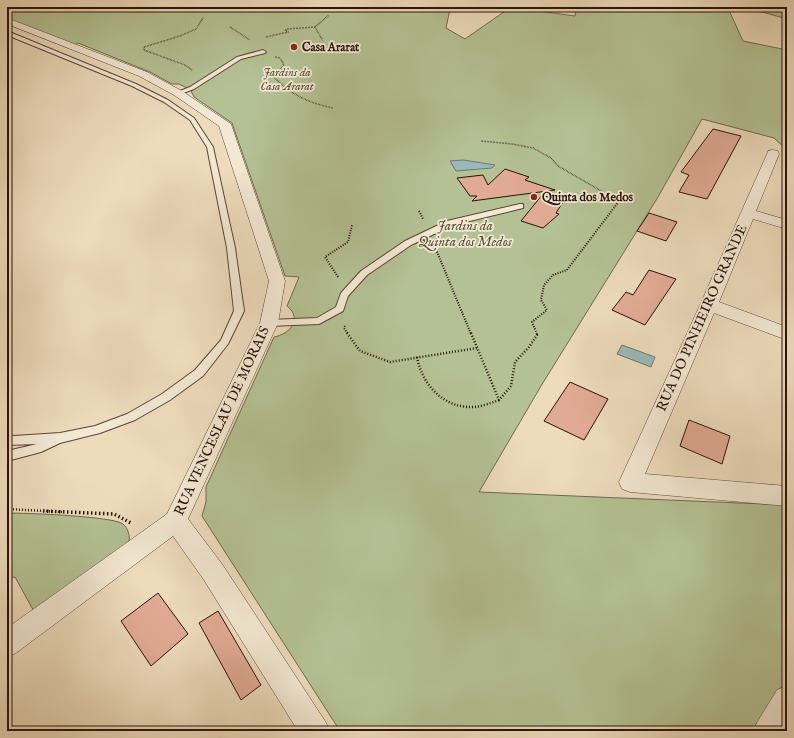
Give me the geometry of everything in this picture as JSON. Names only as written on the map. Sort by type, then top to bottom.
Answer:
[{"type":"street","name":"RUA VENCESLAU DE MORAIS","points":[[7,21],[143,74],[178,93],[225,124],[277,281],[269,323],[165,528],[7,644]]},
{"type":"street","name":"RUA DO PINHEIRO GRANDE","points":[[772,154],[709,305],[630,482],[787,496]]},
{"type":"street","points":[[748,214],[787,225]]},
{"type":"street","points":[[709,305],[787,334]]},
{"type":"street","points":[[165,528],[213,572],[315,731]]},
{"type":"street","points":[[768,731],[787,700]]},
{"type":"lane","points":[[7,33],[134,85],[166,101],[192,120],[210,147],[230,248],[239,311],[225,342],[199,373],[166,397],[132,417],[96,430],[66,436],[14,441],[7,440]]},
{"type":"lane","points":[[178,93],[197,84],[239,58],[261,53]]},
{"type":"lane","points":[[269,323],[319,321],[340,309],[344,295],[364,273],[408,243],[450,223],[520,206]]},
{"type":"lane","points":[[7,456],[37,449],[66,436]]},
{"type":"path","points":[[749,7],[787,12]]},
{"type":"path","points":[[261,38],[288,32],[285,30],[287,29],[315,27],[330,15]]},
{"type":"path","points":[[197,84],[192,71],[185,65],[144,50],[144,47],[180,36],[196,29],[203,18]]},
{"type":"path","points":[[230,27],[252,42],[254,40]]},
{"type":"path","points":[[315,27],[323,40]]},
{"type":"path","points":[[261,53],[280,58],[284,64],[274,77],[285,89],[313,104],[333,108]]},
{"type":"path","points":[[417,358],[421,373],[430,388],[445,400],[460,407],[475,407],[499,400],[511,386],[515,362],[529,347],[537,335],[532,322],[545,314],[547,310],[541,300],[544,285],[553,275],[567,270],[618,201],[558,166],[553,159],[540,152],[523,145],[481,141]]},
{"type":"path","points":[[419,211],[499,400]]},
{"type":"path","points":[[352,225],[348,242],[325,257],[327,263],[334,269],[343,288],[348,307],[353,313],[344,328],[360,351],[390,362],[477,348]]},
{"type":"path","points":[[7,509],[114,514],[165,528]]},
{"type":"green space","points":[[7,7],[442,7],[450,9],[446,28],[465,39],[511,7],[575,16],[577,7],[787,7],[787,19],[762,12],[728,8],[743,41],[787,50],[787,150],[774,138],[702,119],[658,197],[541,386],[479,492],[787,505],[787,731],[340,731],[202,516],[206,502],[206,487],[274,337],[285,333],[294,321],[292,311],[287,306],[299,277],[285,276],[232,123],[194,97],[191,91],[194,89],[190,87],[187,88],[179,84],[172,84],[150,72],[78,43],[68,48],[7,24]]},
{"type":"green space","points":[[7,513],[68,516],[116,521],[123,524],[126,528],[129,534],[129,541],[37,617],[15,577],[7,578]]},
{"type":"water","points":[[463,160],[495,165],[492,168],[456,171],[450,161]]},
{"type":"water","points":[[622,345],[655,357],[651,367],[617,354]]},
{"type":"building","points":[[713,129],[741,136],[707,199],[679,192],[689,175],[681,172]]},
{"type":"building","points":[[505,169],[529,177],[525,180],[555,190],[472,201],[477,196],[470,196],[457,178],[483,175],[488,185]]},
{"type":"building","points":[[542,195],[563,202],[556,213],[559,214],[543,228],[521,221]]},
{"type":"building","points":[[649,213],[677,222],[666,241],[637,231]]},
{"type":"building","points":[[649,270],[676,279],[645,325],[612,310],[626,292],[633,295]]},
{"type":"building","points":[[570,382],[608,399],[584,440],[544,421]]},
{"type":"building","points":[[689,420],[730,436],[722,464],[680,446]]},
{"type":"building","points":[[158,593],[188,634],[151,666],[121,621]]},
{"type":"building","points":[[218,611],[261,685],[241,700],[199,623]]},
{"type":"place","name":"Casa Ararat","points":[[294,47]]},
{"type":"place","name":"Quinta dos Medos","points":[[534,197]]},
{"type":"park label","name":"Jardins da Casa Ararat","points":[[287,79]]},
{"type":"park label","name":"Jardins da Quinta dos Medos","points":[[465,234]]}]
